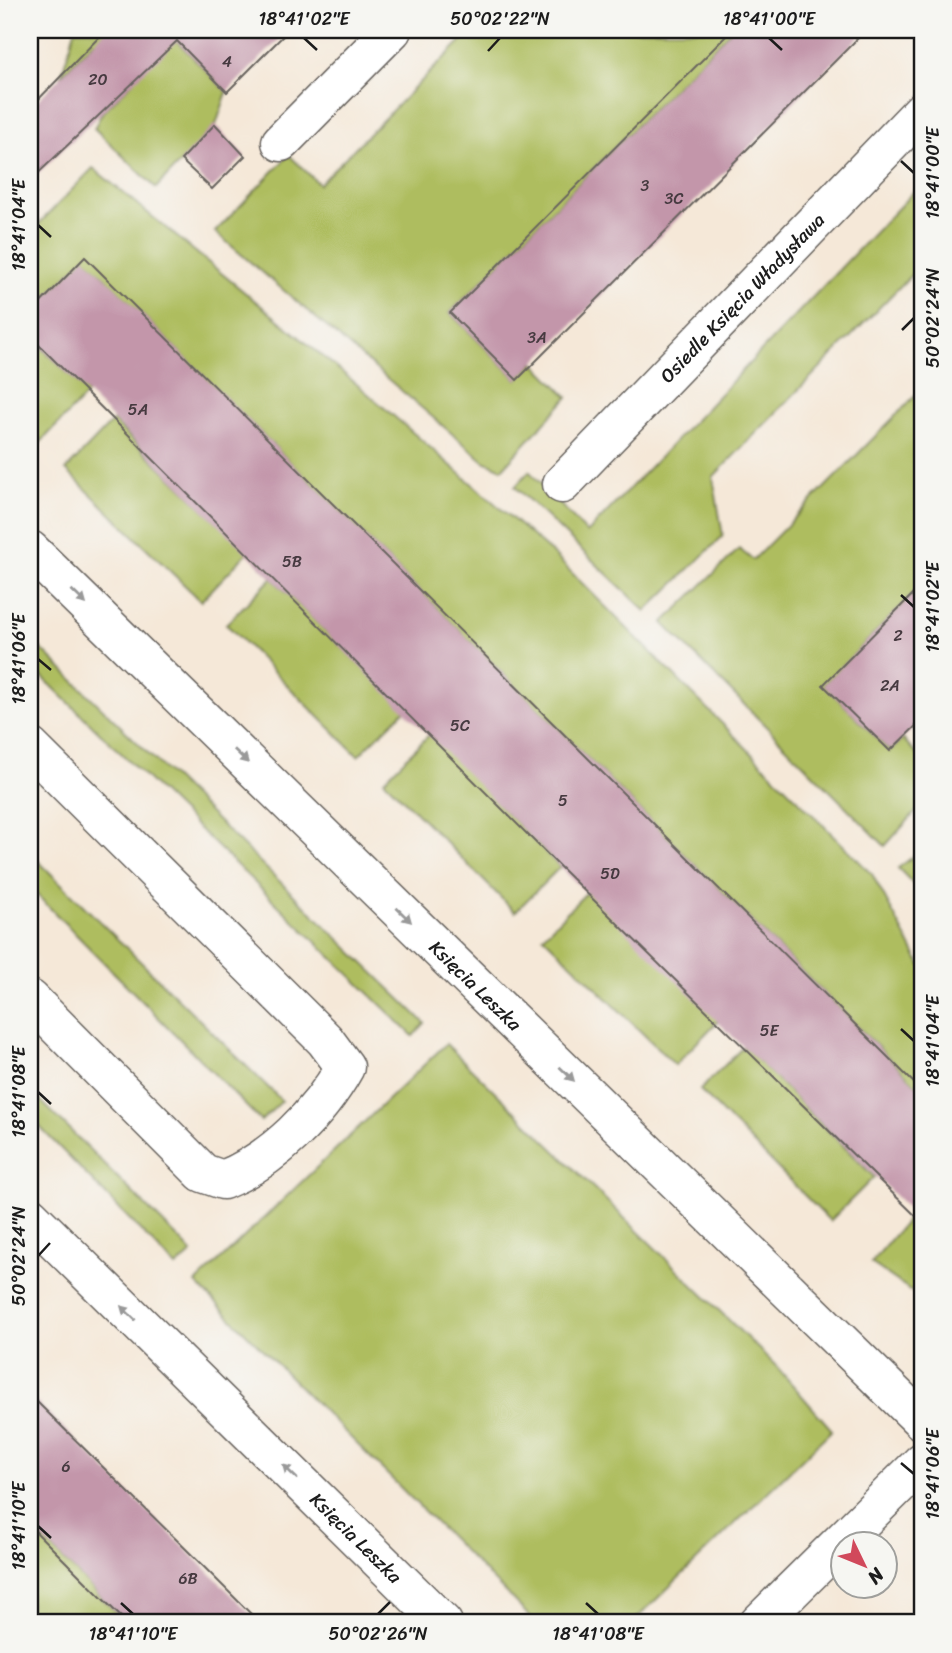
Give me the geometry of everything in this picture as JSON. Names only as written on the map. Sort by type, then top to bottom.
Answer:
[{"type":"street","points":[[281,142],[392,30]]},
{"type":"street","name":"Osiedle Księcia Władysława","points":[[562,484],[922,111]]},
{"type":"street","name":"Księcia Leszka","points":[[30,550],[922,1421]]},
{"type":"street","points":[[30,747],[325,1040],[345,1067],[329,1097],[305,1121],[246,1171],[223,1180],[203,1173],[30,999]]},
{"type":"street","name":"Księcia Leszka","points":[[30,1216],[443,1623]]},
{"type":"street","points":[[759,1623],[922,1462]]},
{"type":"green space","points":[[75,30],[166,30],[227,92],[216,125],[156,188],[94,128],[102,113],[133,82],[94,42],[61,76]]},
{"type":"green space","points":[[472,30],[732,30],[450,313],[517,379],[534,363],[568,397],[502,469],[484,461],[215,232],[289,155],[319,184]]},
{"type":"green space","points":[[93,168],[359,386],[551,552],[872,874],[922,967],[922,1091],[85,258],[30,314],[30,233]]},
{"type":"green space","points":[[922,183],[922,264],[713,477],[723,536],[646,611],[515,487],[529,471],[587,533]]},
{"type":"green space","points":[[30,336],[88,393],[39,444],[30,433]]},
{"type":"green space","points":[[922,389],[922,585],[824,685],[890,751],[903,739],[922,760],[922,805],[885,846],[663,623],[739,549],[753,560]]},
{"type":"green space","points":[[113,421],[248,552],[201,601],[66,470]]},
{"type":"green space","points":[[272,578],[405,710],[358,756],[226,624]]},
{"type":"green space","points":[[30,638],[425,1023],[413,1036],[30,665]]},
{"type":"green space","points":[[430,734],[560,867],[515,912],[384,780]]},
{"type":"green space","points":[[922,850],[922,893],[898,868]]},
{"type":"green space","points":[[30,853],[282,1101],[261,1121],[30,888]]},
{"type":"green space","points":[[588,891],[719,1020],[675,1065],[543,936]]},
{"type":"green space","points":[[446,1044],[776,1366],[832,1430],[632,1623],[536,1623],[196,1283]]},
{"type":"green space","points":[[744,1046],[874,1177],[830,1221],[700,1090]]},
{"type":"green space","points":[[30,1090],[192,1253],[176,1267],[30,1117]]},
{"type":"green space","points":[[912,1214],[922,1224],[922,1298],[871,1263]]},
{"type":"green space","points":[[30,1526],[127,1623],[30,1623]]},
{"type":"building","points":[[106,30],[289,30],[227,92],[177,41],[30,181],[30,108]]},
{"type":"building","points":[[732,30],[866,30],[517,380],[450,313]]},
{"type":"building","points":[[215,124],[245,156],[212,189],[181,160]]},
{"type":"building","points":[[85,257],[922,1091],[922,1222],[560,867],[30,336],[30,314]]},
{"type":"building","points":[[922,585],[922,720],[890,751],[823,685]]},
{"type":"building","points":[[30,1395],[260,1623],[127,1623],[30,1526]]}]
